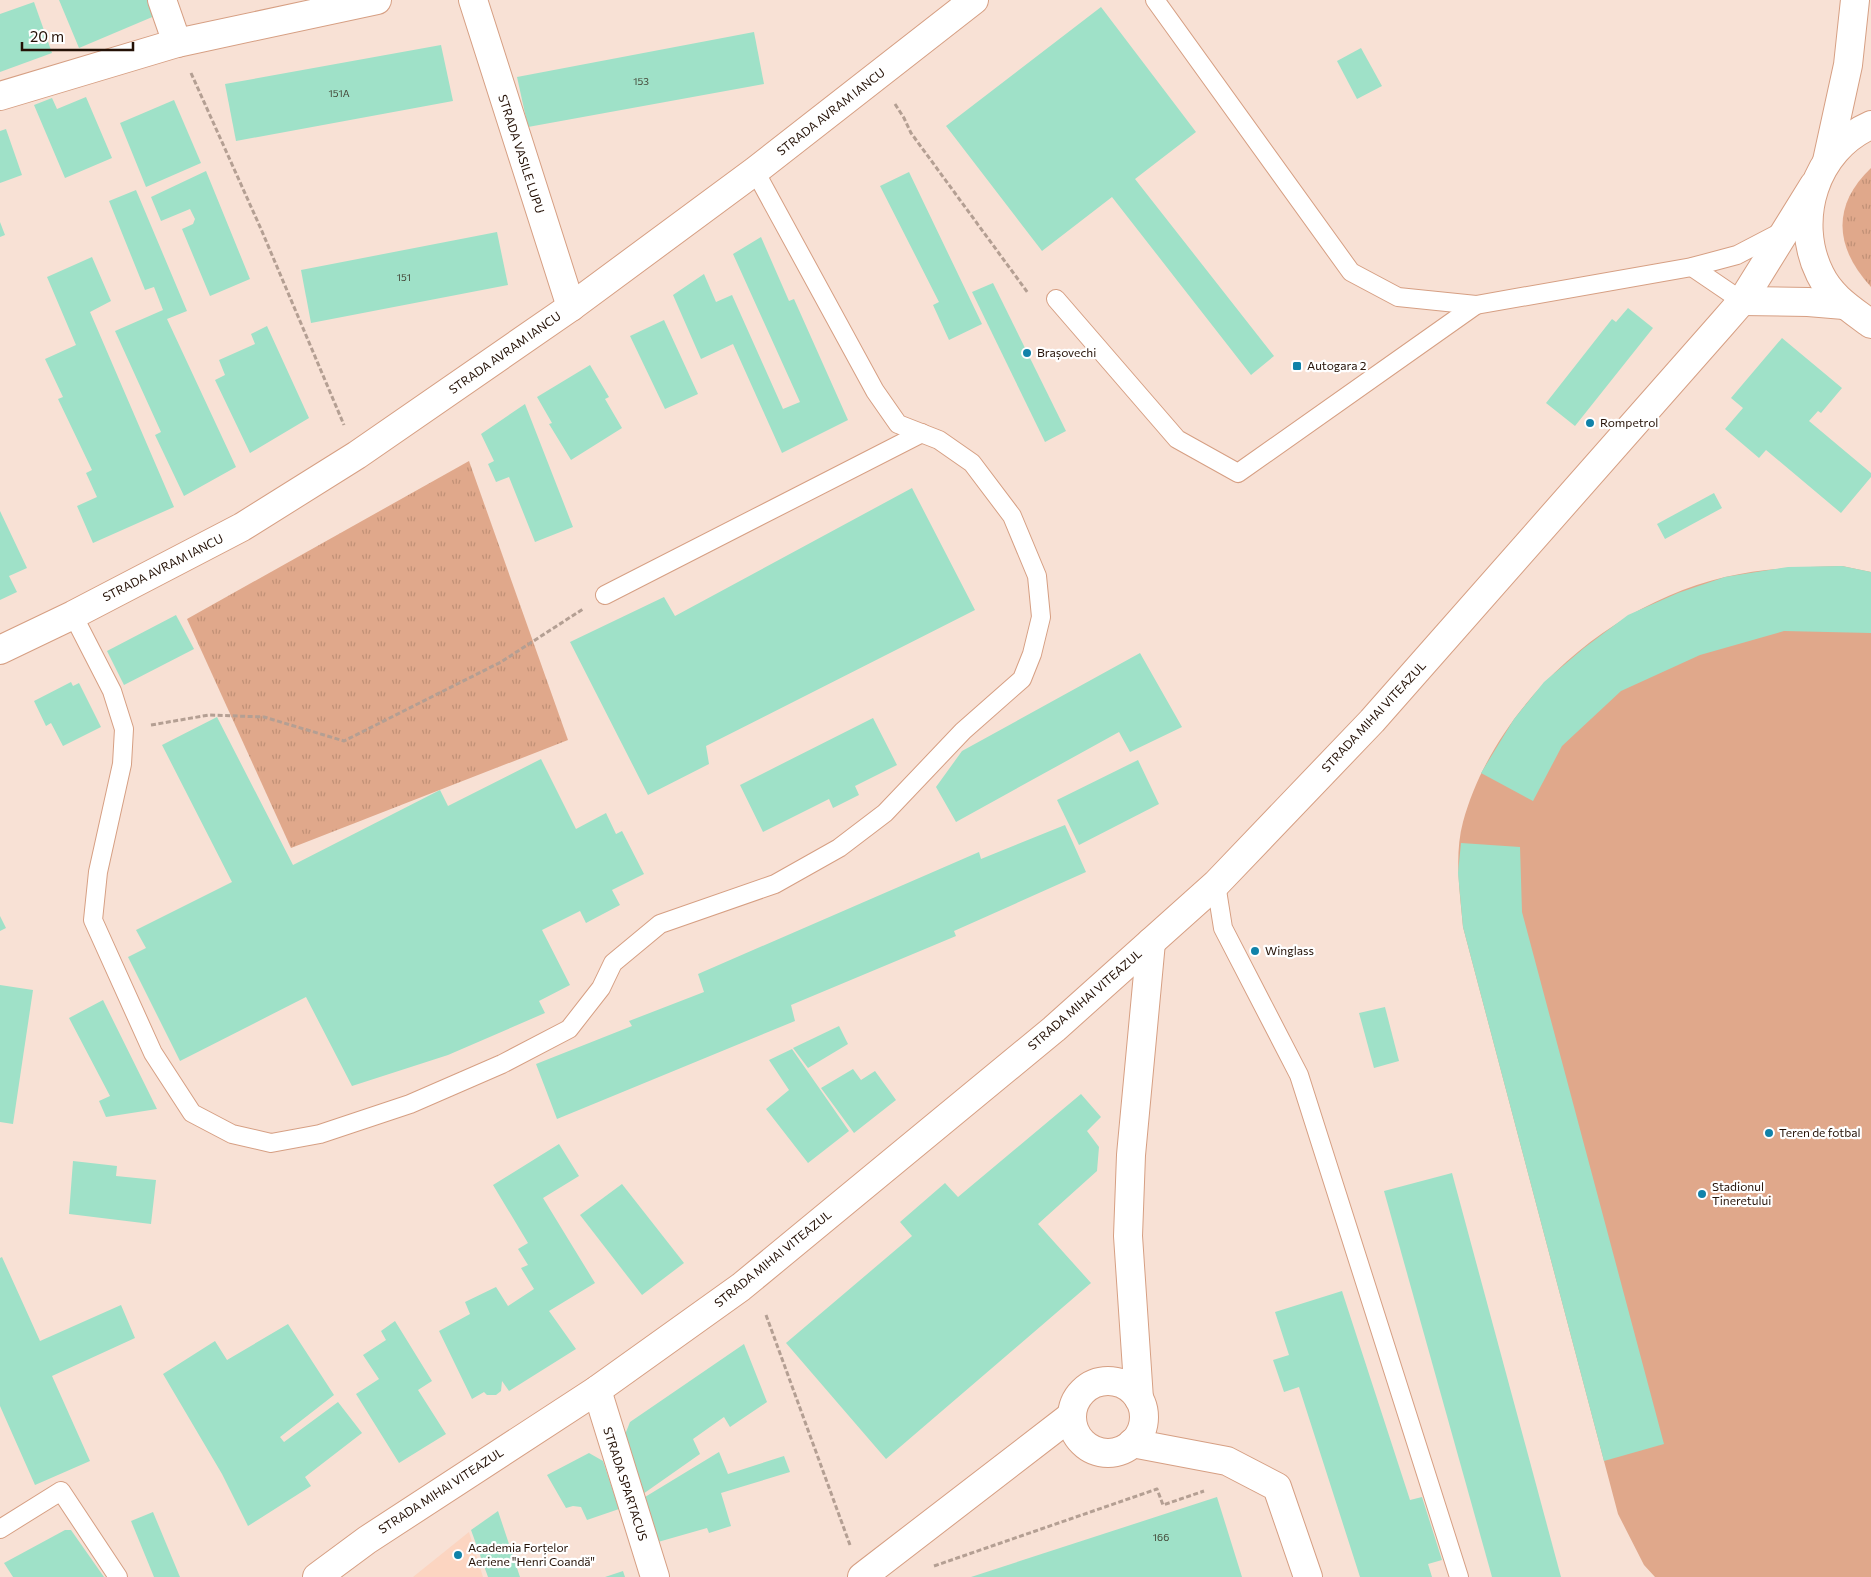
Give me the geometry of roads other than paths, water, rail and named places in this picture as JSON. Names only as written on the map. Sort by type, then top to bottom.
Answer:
[{"type":"street","points":[[162,0],[177,43]]},
{"type":"street","points":[[0,96],[177,43],[377,0]]},
{"type":"street","name":"STRADA VASILE LUPU","points":[[473,0],[571,307]]},
{"type":"street","name":"STRADA AVRAM IANCU","points":[[0,650],[73,615],[242,527],[357,455],[571,307],[755,171],[974,0]]},
{"type":"street","points":[[1855,0],[1848,66],[1808,219],[1808,238],[1820,275],[1844,305],[1870,323]]},
{"type":"street","points":[[1821,172],[1843,143],[1871,125]]},
{"type":"street","name":"STRADA MIHAI VITEAZUL","points":[[317,1577],[367,1540],[596,1390],[741,1287],[1054,1029],[1216,884],[1372,721],[1742,301],[1788,229],[1821,172]]},
{"type":"street","points":[[1742,301],[1808,302],[1844,305]]},
{"type":"street","points":[[1139,1399],[1131,1389],[1122,1383],[1110,1380],[1088,1386],[1079,1394],[1071,1416],[1073,1428],[1088,1447],[1098,1452],[1111,1453],[1122,1450],[1132,1443],[1144,1422],[1139,1399],[1128,1236],[1131,1155],[1151,942]]},
{"type":"street","name":"STRADA SPARTACUS","points":[[596,1390],[655,1577]]},
{"type":"street","points":[[868,1572],[1071,1416]]},
{"type":"street","points":[[1132,1443],[1227,1461],[1277,1487],[1308,1577]]},
{"type":"lane","points":[[1155,0],[1351,272],[1398,297],[1476,305],[1692,267],[1737,255],[1788,229]]},
{"type":"lane","points":[[73,615],[112,691],[124,729],[122,764],[98,872],[93,920],[154,1053],[192,1113],[232,1134],[271,1143],[320,1134],[410,1104],[502,1064],[569,1028],[601,988],[613,964],[660,924],[775,884],[839,848],[885,813],[964,731],[1022,679],[1032,654],[1041,617],[1037,576],[1012,516],[972,463],[939,440],[898,424],[875,391],[755,171]]},
{"type":"lane","points":[[1692,267],[1742,301]]},
{"type":"lane","points":[[1056,299],[1177,440],[1238,473],[1476,305]]},
{"type":"lane","points":[[605,595],[922,434]]},
{"type":"lane","points":[[1216,884],[1223,928],[1300,1075],[1459,1577]]},
{"type":"lane","points":[[0,1529],[61,1491],[118,1577]]},
{"type":"place","name":"Brașovechi","points":[[1027,353]]},
{"type":"place","name":"Autogara 2","points":[[1297,366]]},
{"type":"place","name":"Rompetrol","points":[[1590,423]]},
{"type":"place","name":"Winglass","points":[[1255,951]]},
{"type":"place","name":"Teren de fotbal","points":[[1769,1133]]},
{"type":"place","name":"Stadionul Tineretului","points":[[1702,1194]]},
{"type":"place","name":"Academia Forțelor Aeriene \"Henri Coandă\"","points":[[458,1555]]}]
